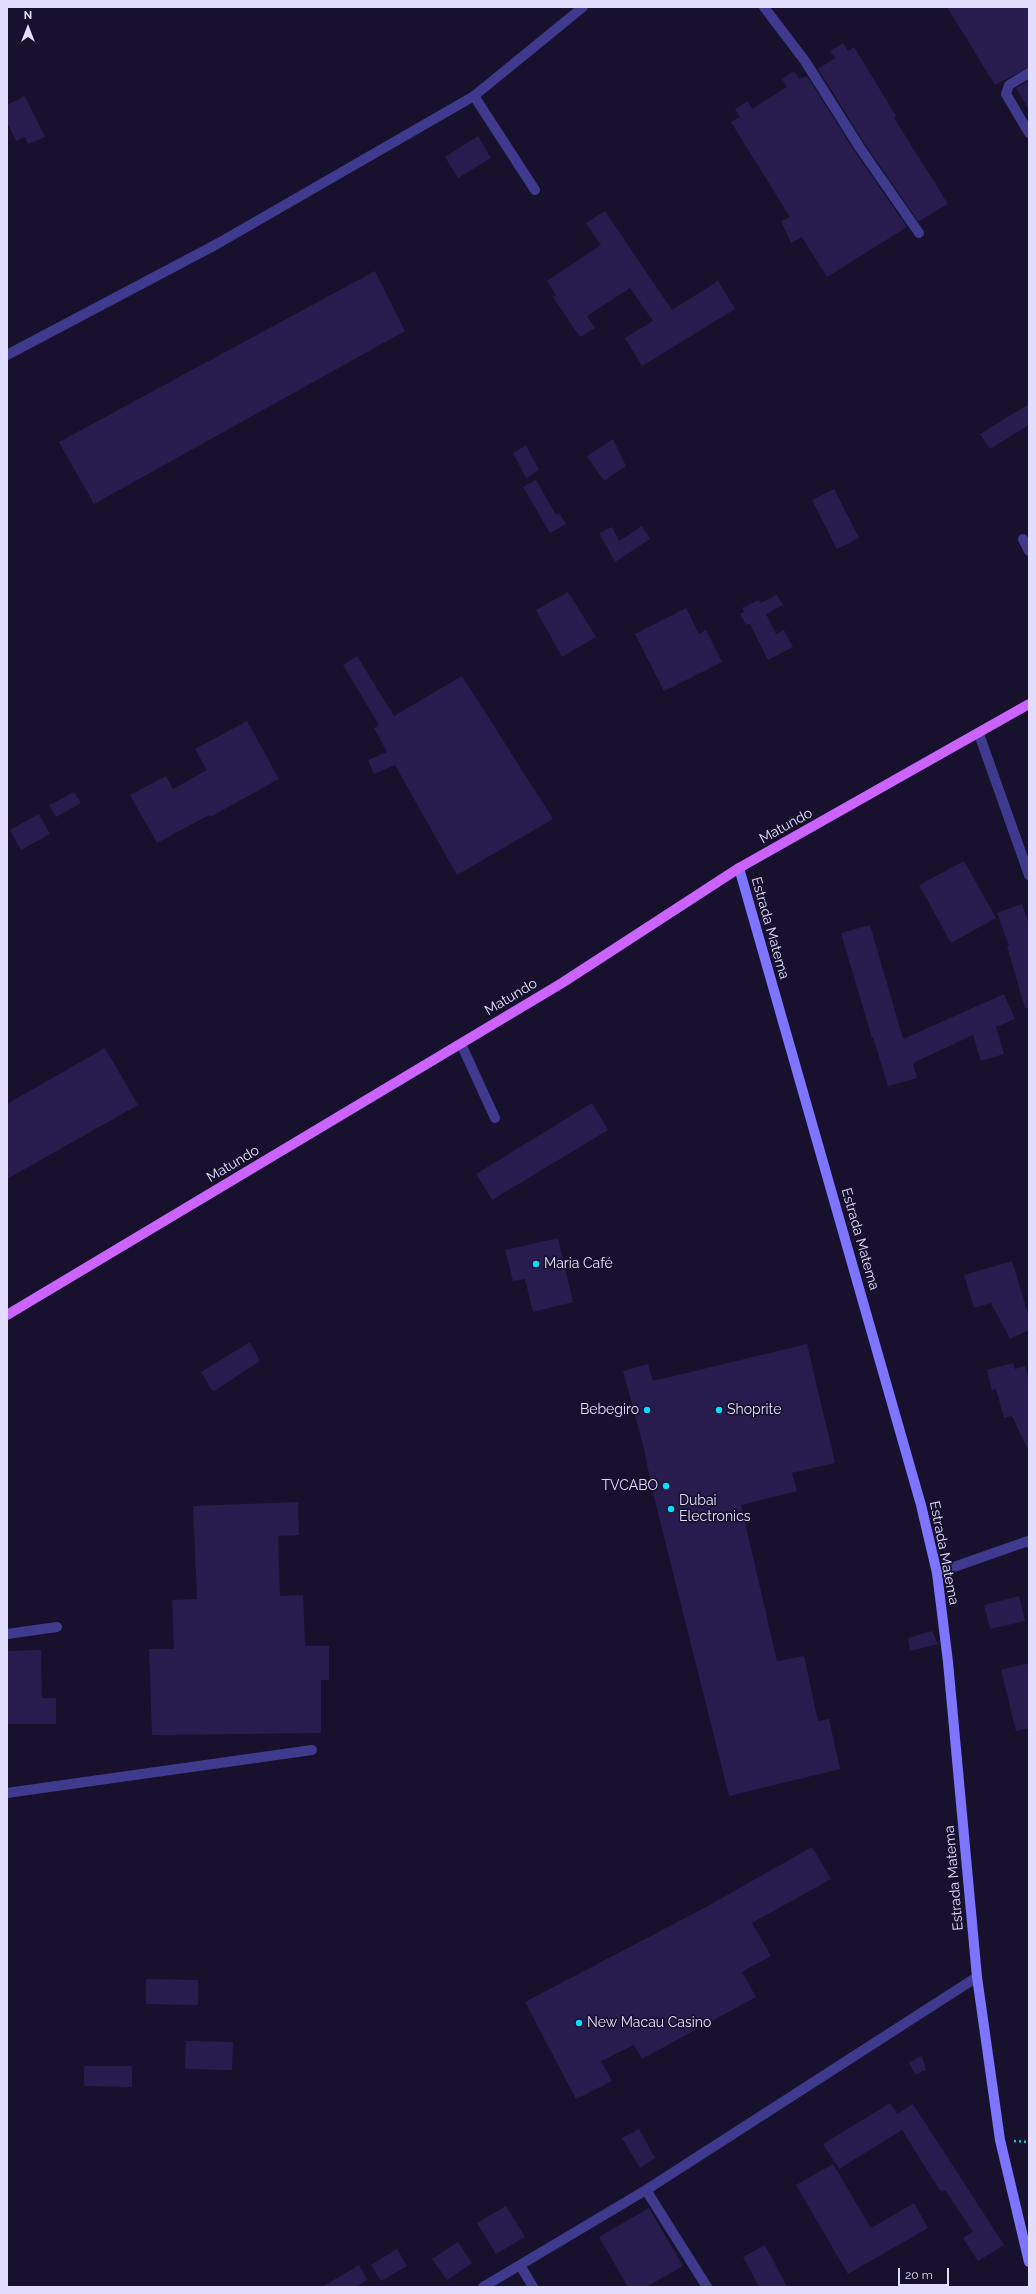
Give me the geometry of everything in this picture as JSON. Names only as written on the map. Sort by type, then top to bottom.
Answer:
[{"type":"main road","name":"Matundo","points":[[7,1315],[562,984],[739,868],[979,734],[1029,704]]},
{"type":"street","points":[[7,356],[217,244],[474,96],[583,7]]},
{"type":"street","points":[[764,7],[806,61],[860,148],[919,233]]},
{"type":"street","points":[[1029,72],[1009,85],[1006,94],[1029,133]]},
{"type":"street","points":[[474,96],[535,190]]},
{"type":"street","points":[[1023,539],[1029,551]]},
{"type":"street","points":[[979,734],[1029,875]]},
{"type":"street","name":"Estrada Matema","points":[[739,868],[921,1505],[937,1573],[949,1670],[978,1977],[1000,2140],[1029,2262]]},
{"type":"street","points":[[461,1044],[495,1118]]},
{"type":"street","points":[[937,1573],[1029,1541]]},
{"type":"street","points":[[7,1634],[57,1627]]},
{"type":"street","points":[[7,1793],[312,1750]]},
{"type":"street","points":[[483,2287],[646,2190],[978,1977]]},
{"type":"street","points":[[646,2190],[707,2287]]},
{"type":"street","points":[[520,2265],[533,2287]]},
{"type":"building","points":[[947,7],[1029,7],[1029,67],[995,85]]},
{"type":"building","points":[[843,43],[848,51],[854,47],[896,116],[894,118],[948,204],[921,220],[918,221],[865,144],[818,69],[835,58],[830,51]]},
{"type":"building","points":[[794,71],[799,79],[807,76],[855,152],[907,227],[827,277],[802,237],[791,243],[781,221],[790,217],[731,122],[740,117],[735,109],[748,101],[752,109],[787,87],[782,79]]},
{"type":"building","points":[[1029,81],[1029,110],[1016,88]]},
{"type":"building","points":[[25,96],[45,137],[28,144],[25,137],[16,141],[7,122],[7,105]]},
{"type":"building","points":[[478,136],[491,158],[458,178],[445,157]]},
{"type":"building","points":[[605,211],[672,310],[718,281],[735,309],[642,366],[625,338],[653,321],[630,288],[587,316],[595,328],[580,337],[553,297],[556,295],[547,281],[601,245],[586,223]]},
{"type":"building","points":[[375,271],[405,331],[94,504],[59,442]]},
{"type":"building","points":[[1029,404],[1029,425],[990,449],[980,434]]},
{"type":"building","points":[[613,439],[626,466],[604,481],[587,456]]},
{"type":"building","points":[[526,445],[539,470],[526,478],[513,453]]},
{"type":"building","points":[[536,480],[556,515],[559,513],[566,524],[550,533],[523,487]]},
{"type":"building","points":[[834,489],[859,538],[837,549],[812,500]]},
{"type":"building","points":[[642,526],[650,539],[615,562],[599,533],[612,527],[619,541]]},
{"type":"building","points":[[568,592],[596,637],[562,657],[536,610]]},
{"type":"building","points":[[777,595],[783,605],[766,614],[776,634],[784,630],[793,647],[768,660],[750,624],[746,625],[740,614],[744,612],[742,608],[759,600],[760,603]]},
{"type":"building","points":[[686,608],[699,634],[706,630],[722,662],[664,691],[635,634]]},
{"type":"building","points":[[357,656],[394,716],[462,676],[553,819],[457,875],[395,765],[374,774],[368,760],[387,752],[374,728],[379,725],[343,665]]},
{"type":"building","points":[[247,721],[279,779],[210,817],[209,815],[157,843],[130,795],[166,776],[173,789],[207,770],[195,749]]},
{"type":"building","points":[[74,792],[81,803],[56,817],[49,805]]},
{"type":"building","points":[[39,814],[50,834],[21,850],[10,830]]},
{"type":"building","points":[[964,861],[996,918],[951,943],[919,885]]},
{"type":"building","points":[[1022,904],[1029,924],[1029,1008],[1025,1008],[1007,946],[1009,946],[997,913]]},
{"type":"building","points":[[870,925],[903,1039],[1004,994],[1015,1019],[996,1027],[1004,1054],[981,1061],[973,1035],[913,1063],[917,1078],[888,1086],[841,933]]},
{"type":"building","points":[[105,1048],[138,1105],[7,1179],[7,1104]]},
{"type":"building","points":[[592,1103],[608,1130],[492,1200],[476,1174]]},
{"type":"building","name":"Maria Café","points":[[558,1238],[573,1302],[533,1312],[525,1279],[513,1281],[505,1250]]},
{"type":"building","points":[[1012,1261],[1029,1317],[1029,1330],[1010,1339],[991,1303],[974,1308],[964,1275]]},
{"type":"building","points":[[250,1342],[260,1361],[213,1392],[201,1372]]},
{"type":"building","points":[[807,1344],[835,1463],[792,1473],[797,1491],[741,1505],[777,1661],[804,1656],[818,1721],[829,1719],[840,1769],[729,1796],[653,1493],[643,1445],[623,1371],[648,1364],[653,1381]]},
{"type":"building","points":[[1013,1363],[1015,1369],[1025,1366],[1029,1381],[1029,1452],[1012,1416],[1004,1418],[996,1389],[992,1390],[987,1370]]},
{"type":"building","points":[[298,1502],[299,1535],[278,1536],[280,1596],[303,1595],[305,1646],[329,1646],[329,1680],[321,1680],[321,1733],[152,1735],[149,1649],[174,1649],[172,1600],[197,1599],[193,1506]]},
{"type":"building","points":[[1019,1596],[1025,1621],[990,1629],[984,1605]]},
{"type":"building","points":[[932,1631],[938,1644],[910,1651],[908,1638]]},
{"type":"building","points":[[41,1650],[42,1698],[56,1698],[56,1724],[7,1724],[7,1651]]},
{"type":"building","points":[[1029,1663],[1029,1728],[1016,1731],[1001,1670]]},
{"type":"building","points":[[812,1847],[831,1879],[752,1923],[771,1956],[742,1972],[756,1997],[642,2059],[634,2045],[601,2061],[612,2081],[576,2099],[525,2002],[706,1907]]},
{"type":"building","points":[[146,1979],[198,1980],[198,2005],[146,2004]]},
{"type":"building","points":[[186,2041],[233,2042],[232,2070],[185,2069]]},
{"type":"building","points":[[922,2056],[926,2070],[915,2075],[909,2062]]},
{"type":"building","points":[[84,2066],[132,2066],[132,2087],[84,2086]]},
{"type":"building","points":[[890,2103],[897,2114],[913,2104],[1004,2245],[978,2261],[963,2238],[973,2232],[945,2190],[941,2192],[902,2130],[839,2169],[823,2144]]},
{"type":"building","points":[[639,2129],[655,2158],[640,2168],[622,2138]]},
{"type":"building","points":[[833,2164],[871,2228],[914,2203],[928,2228],[848,2274],[796,2185]]},
{"type":"building","points":[[506,2206],[525,2237],[496,2254],[477,2223]]},
{"type":"building","points":[[649,2208],[683,2266],[646,2287],[628,2287],[599,2237]]},
{"type":"building","points":[[458,2242],[472,2263],[447,2280],[432,2259]]},
{"type":"building","points":[[765,2245],[787,2287],[759,2287],[743,2257]]},
{"type":"building","points":[[397,2249],[407,2266],[381,2281],[371,2265]]},
{"type":"building","points":[[359,2265],[367,2280],[356,2287],[322,2287]]},
{"type":"place","name":"Maria Café","points":[[536,1264]]},
{"type":"place","name":"Bebegiro","points":[[647,1410]]},
{"type":"place","name":"Shoprite","points":[[719,1410]]},
{"type":"place","name":"TVCABO","points":[[666,1486]]},
{"type":"place","name":"Dubai Electronics","points":[[671,1509]]},
{"type":"place","name":"New Macau Casino","points":[[579,2023]]}]
